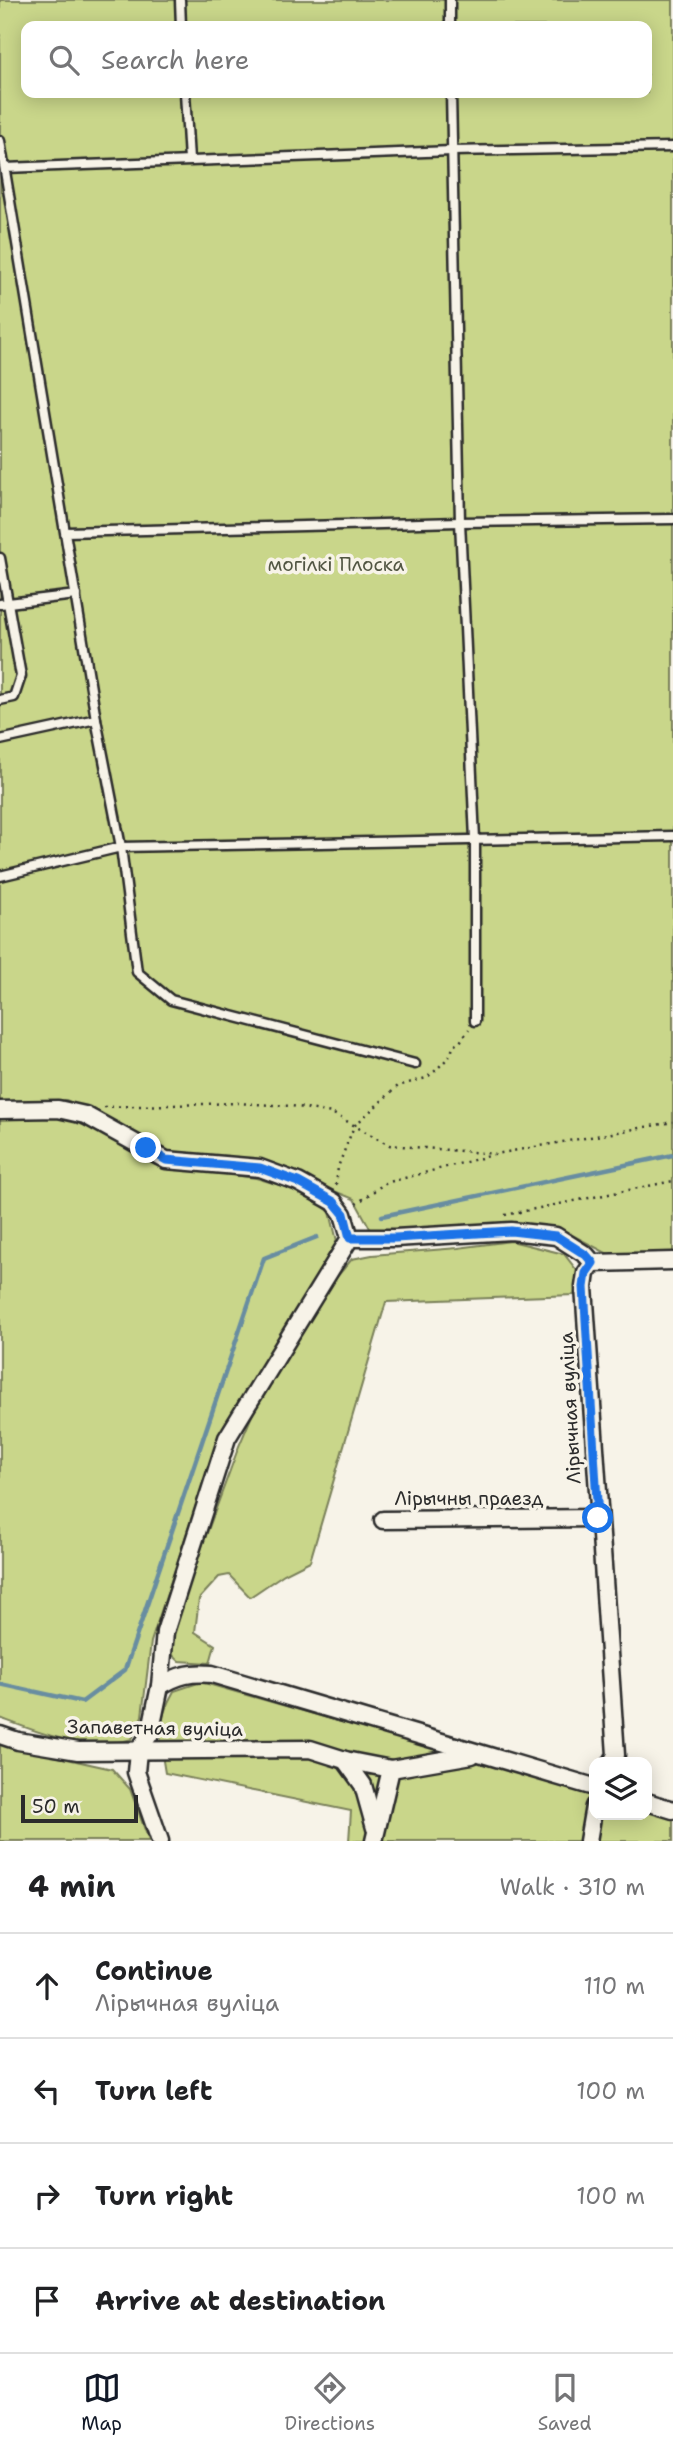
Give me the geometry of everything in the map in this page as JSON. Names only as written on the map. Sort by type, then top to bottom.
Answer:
[{"type":"street","points":[[0,1110],[58,1109],[85,1115],[166,1160],[260,1168],[298,1182],[339,1208],[350,1238]]},
{"type":"street","points":[[350,1238],[511,1231],[556,1236],[586,1255],[593,1263],[673,1261]]},
{"type":"street","points":[[160,1841],[136,1772],[138,1751],[150,1734],[160,1686],[165,1632],[226,1438],[350,1238]]},
{"type":"street","name":"Лірычная вуліца","points":[[593,1263],[586,1273],[584,1287],[615,1757]]},
{"type":"street","name":"Лірычны праезд","points":[[383,1520],[598,1518]]},
{"type":"street","points":[[160,1686],[178,1675],[195,1672],[212,1674],[589,1786]]},
{"type":"street","name":"Запаветная вуліца","points":[[0,1735],[18,1741],[78,1751],[310,1749],[345,1760],[391,1769]]},
{"type":"street","points":[[375,1836],[391,1769],[478,1754]]},
{"type":"street","points":[[345,1760],[363,1785],[375,1836]]},
{"type":"street","points":[[652,1804],[673,1810]]},
{"type":"street","points":[[588,1841],[592,1820]]},
{"type":"lane","points":[[180,0],[181,21]]},
{"type":"lane","points":[[450,0],[450,21]]},
{"type":"lane","points":[[185,98],[189,160]]},
{"type":"lane","points":[[451,98],[460,522],[475,839],[475,1021]]},
{"type":"lane","points":[[0,141],[96,719],[121,847],[137,972],[171,1000],[415,1064]]},
{"type":"lane","points":[[5,167],[452,151],[673,147]]},
{"type":"lane","points":[[66,532],[673,519]]},
{"type":"lane","points":[[0,558],[3,603],[21,676],[14,697],[0,700]]},
{"type":"lane","points":[[3,603],[76,595]]},
{"type":"lane","points":[[0,740],[96,719]]},
{"type":"lane","points":[[0,876],[121,847],[673,836]]},
{"type":"path","points":[[100,1107],[237,1102],[264,1104],[332,1113],[389,1145],[496,1154]]},
{"type":"path","points":[[354,1126],[338,1167],[339,1208],[385,1183],[496,1154],[673,1122]]},
{"type":"path","points":[[497,1219],[507,1214],[673,1181]]},
{"type":"green space","name":"могілкі Плоска","points":[[0,0],[673,0],[673,1253],[608,1254],[559,1228],[523,1224],[371,1230],[354,1199],[263,1162],[163,1151],[109,1119],[66,1100],[0,1102]]},
{"type":"green space","points":[[57,1115],[99,1131],[155,1165],[256,1178],[307,1193],[330,1212],[337,1241],[216,1444],[151,1642],[142,1716],[132,1739],[115,1742],[65,1739],[0,1718],[0,1117]]},
{"type":"green space","points":[[511,1241],[564,1254],[578,1272],[574,1295],[386,1302],[310,1561],[284,1574],[250,1597],[229,1575],[219,1577],[199,1599],[195,1632],[215,1645],[210,1663],[179,1661],[167,1650],[172,1628],[239,1446],[256,1406],[330,1285],[352,1259]]},
{"type":"green space","points":[[201,1682],[589,1793],[589,1820],[652,1820],[652,1812],[673,1818],[673,1841],[349,1841],[351,1811],[165,1773],[160,1731],[164,1712],[174,1691]]},
{"type":"green space","points":[[0,1744],[112,1769],[130,1789],[149,1841],[0,1841]]},
{"type":"waterway","points":[[382,1216],[673,1155]]},
{"type":"waterway","points":[[0,1684],[82,1702],[125,1670],[264,1258],[317,1237]]},
{"type":"route","points":[[146,1148],[166,1160],[260,1168],[298,1182],[334,1202],[344,1214],[350,1238],[511,1231],[556,1236],[586,1255],[593,1263],[586,1273],[584,1287],[598,1518]]}]
